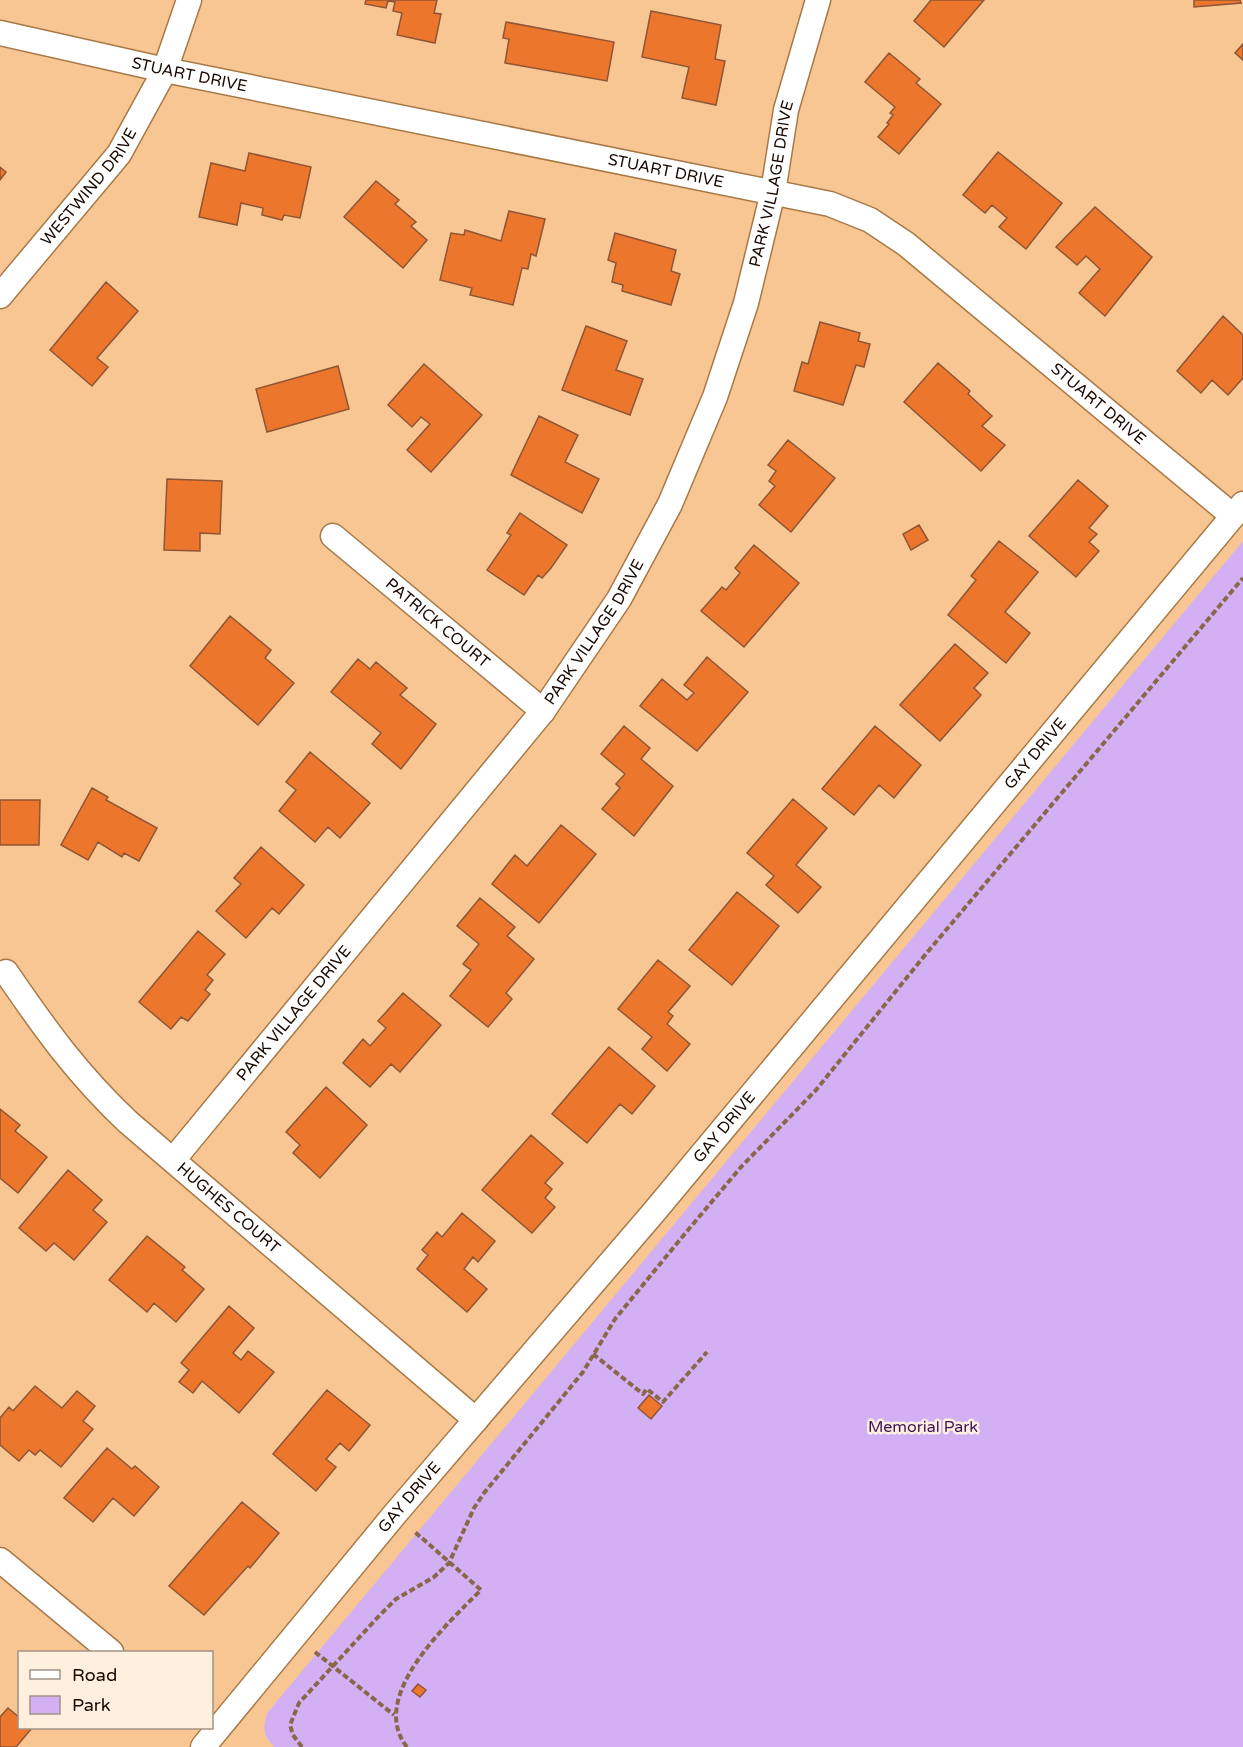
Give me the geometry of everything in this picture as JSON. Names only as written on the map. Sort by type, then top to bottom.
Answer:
[{"type":"street","name":"WESTWIND DRIVE","points":[[0,296],[119,154],[165,70],[189,0]]},
{"type":"street","name":"PARK VILLAGE DRIVE","points":[[173,1160],[543,711],[619,599],[670,504],[715,398],[746,303],[772,192],[786,110],[818,0]]},
{"type":"street","name":"STUART DRIVE","points":[[0,33],[165,70],[830,204],[870,220],[906,244],[1238,510]]},
{"type":"street","name":"GAY DRIVE","points":[[209,1740],[395,1514],[654,1212],[1238,510]]},
{"type":"street","name":"PATRICK COURT","points":[[333,536],[543,711]]},
{"type":"street","name":"HUGHES COURT","points":[[6,972],[62,1053],[93,1089],[476,1420]]},
{"type":"street","points":[[0,1560],[109,1651]]},
{"type":"path","points":[[302,1747],[290,1725],[293,1713],[396,1599],[434,1577],[449,1563],[474,1508],[484,1492],[551,1413],[593,1354],[615,1318],[741,1167],[816,1090],[925,955],[1243,578]]},
{"type":"path","points":[[593,1354],[643,1394],[647,1389],[663,1402],[706,1352]]},
{"type":"path","points":[[395,1514],[481,1590],[426,1648],[398,1697],[394,1715],[397,1735],[407,1747]]},
{"type":"path","points":[[296,1635],[394,1715]]},
{"type":"green space","name":"Memorial Park","points":[[1243,541],[1243,1747],[275,1747],[265,1731],[268,1712]]},
{"type":"building","points":[[366,0],[437,0],[434,13],[441,14],[435,43],[397,35],[402,13],[393,11],[395,2],[388,1],[386,8],[365,4]]},
{"type":"building","points":[[931,0],[984,0],[944,47],[914,21]]},
{"type":"building","points":[[1194,0],[1240,0],[1241,3],[1194,7]]},
{"type":"building","points":[[651,11],[721,25],[715,59],[725,61],[716,105],[682,98],[689,67],[642,57]]},
{"type":"building","points":[[506,22],[614,42],[607,81],[505,63],[509,39],[503,38]]},
{"type":"building","points":[[1243,44],[1243,60],[1235,53]]},
{"type":"building","points":[[889,53],[920,79],[916,83],[941,104],[899,154],[878,137],[889,124],[887,123],[893,115],[890,113],[895,107],[865,82]]},
{"type":"building","points":[[998,152],[1062,203],[1026,249],[999,227],[1007,218],[992,205],[985,213],[963,195]]},
{"type":"building","points":[[249,153],[311,167],[300,218],[284,215],[282,220],[262,215],[263,208],[241,203],[237,225],[199,217],[211,163],[245,171]]},
{"type":"building","points":[[0,167],[6,172],[0,180]]},
{"type":"building","points":[[376,181],[399,200],[395,204],[416,222],[411,226],[427,240],[403,268],[344,217]]},
{"type":"building","points":[[1095,207],[1152,257],[1105,316],[1079,293],[1100,269],[1086,256],[1077,265],[1056,247]]},
{"type":"building","points":[[509,211],[545,219],[536,256],[531,254],[528,269],[522,268],[513,305],[470,295],[472,288],[440,280],[451,233],[464,235],[465,230],[501,241]]},
{"type":"building","points":[[615,233],[676,250],[671,271],[680,274],[671,305],[622,291],[623,285],[612,282],[616,263],[608,260]]},
{"type":"building","points":[[106,282],[138,311],[97,358],[108,367],[92,386],[50,350]]},
{"type":"building","points":[[1223,316],[1243,335],[1243,378],[1228,395],[1212,380],[1201,393],[1177,371]]},
{"type":"building","points":[[820,322],[860,333],[858,341],[870,344],[864,367],[856,365],[843,405],[794,391],[802,362],[808,364]]},
{"type":"building","points":[[586,326],[627,341],[616,370],[643,379],[630,415],[562,390]]},
{"type":"building","points":[[938,363],[970,391],[968,394],[992,416],[982,426],[1005,445],[981,471],[904,402]]},
{"type":"building","points":[[424,364],[482,415],[431,472],[407,450],[430,424],[421,417],[412,427],[388,405]]},
{"type":"building","points":[[338,366],[349,409],[267,432],[256,389]]},
{"type":"building","points":[[539,416],[578,435],[565,462],[599,479],[582,513],[511,475]]},
{"type":"building","points":[[788,440],[835,478],[791,532],[759,505],[775,486],[769,481],[776,471],[768,465]]},
{"type":"building","points":[[167,479],[222,481],[220,534],[200,533],[200,551],[164,550]]},
{"type":"building","points":[[1078,480],[1108,506],[1089,528],[1097,534],[1089,542],[1099,551],[1076,577],[1029,536]]},
{"type":"building","points":[[520,513],[567,545],[551,568],[542,578],[538,575],[524,595],[487,570],[511,535],[507,533]]},
{"type":"building","points":[[919,525],[928,540],[911,550],[903,534]]},
{"type":"building","points":[[999,541],[1038,572],[1005,612],[1030,633],[1006,663],[948,615],[976,580],[971,576]]},
{"type":"building","points":[[754,545],[799,583],[744,647],[701,611],[722,587],[726,590],[740,573],[735,568]]},
{"type":"building","points":[[230,616],[271,650],[265,658],[294,683],[258,725],[190,666]]},
{"type":"building","points":[[955,644],[988,673],[974,688],[981,695],[940,741],[900,705]]},
{"type":"building","points":[[707,657],[748,692],[697,751],[640,706],[662,679],[687,700],[694,693],[684,685]]},
{"type":"building","points":[[358,659],[370,669],[376,662],[407,688],[400,695],[436,724],[401,769],[372,744],[381,733],[331,692]]},
{"type":"building","points":[[624,726],[650,748],[641,759],[673,786],[634,836],[602,809],[620,788],[616,784],[625,774],[601,754]]},
{"type":"building","points":[[875,726],[921,765],[894,798],[879,785],[854,815],[822,789]]},
{"type":"building","points":[[310,752],[370,803],[340,838],[328,827],[315,842],[279,811],[296,790],[286,782]]},
{"type":"building","points":[[92,788],[108,797],[106,800],[157,828],[139,861],[124,853],[122,857],[98,842],[88,860],[61,845]]},
{"type":"building","points":[[793,799],[827,828],[796,865],[821,887],[798,913],[766,885],[774,876],[747,853]]},
{"type":"building","points":[[0,800],[40,800],[39,845],[0,845]]},
{"type":"building","points":[[561,825],[596,854],[539,923],[492,884],[515,855],[527,866]]},
{"type":"building","points":[[261,847],[304,885],[279,914],[272,908],[246,938],[216,911],[241,884],[234,878]]},
{"type":"building","points":[[737,892],[779,926],[732,985],[689,950]]},
{"type":"building","points":[[480,898],[515,927],[507,936],[534,959],[506,993],[512,999],[488,1027],[450,996],[471,970],[463,964],[479,944],[457,926]]},
{"type":"building","points":[[198,931],[225,954],[207,975],[213,980],[205,990],[210,994],[188,1021],[181,1017],[171,1029],[139,1002]]},
{"type":"building","points":[[658,960],[690,986],[668,1012],[673,1016],[667,1024],[690,1044],[667,1071],[642,1049],[652,1037],[618,1009]]},
{"type":"building","points":[[403,993],[441,1025],[400,1072],[391,1064],[370,1087],[343,1063],[363,1039],[370,1046],[386,1028],[378,1021]]},
{"type":"building","points":[[609,1047],[655,1086],[632,1114],[620,1104],[587,1143],[552,1114]]},
{"type":"building","points":[[326,1087],[367,1125],[320,1178],[293,1153],[300,1145],[286,1132]]},
{"type":"building","points":[[0,1109],[20,1125],[15,1131],[47,1157],[18,1193],[0,1178]]},
{"type":"building","points":[[531,1135],[563,1163],[545,1183],[552,1189],[545,1198],[555,1207],[532,1233],[482,1190]]},
{"type":"building","points":[[68,1170],[102,1200],[93,1210],[107,1222],[74,1260],[54,1243],[46,1251],[19,1228]]},
{"type":"building","points":[[462,1213],[495,1241],[478,1262],[473,1257],[464,1269],[487,1289],[467,1312],[417,1269],[428,1255],[422,1250],[437,1232],[442,1237]]},
{"type":"building","points":[[147,1236],[185,1267],[182,1270],[204,1289],[176,1322],[154,1303],[147,1312],[109,1280]]},
{"type":"building","points":[[229,1306],[254,1328],[233,1353],[241,1360],[248,1351],[274,1372],[239,1413],[202,1381],[193,1393],[179,1382],[189,1370],[181,1363]]},
{"type":"building","points":[[35,1386],[62,1408],[77,1391],[95,1406],[83,1421],[93,1429],[61,1467],[40,1450],[35,1455],[29,1450],[19,1461],[0,1445],[0,1418],[9,1407],[13,1411]]},
{"type":"building","points":[[327,1390],[370,1425],[349,1451],[340,1443],[326,1459],[336,1467],[316,1491],[273,1454]]},
{"type":"building","points":[[649,1395],[662,1406],[651,1419],[638,1408]]},
{"type":"building","points":[[107,1448],[132,1469],[135,1466],[159,1487],[134,1516],[113,1498],[93,1522],[64,1498]]},
{"type":"building","points":[[242,1502],[279,1533],[250,1568],[248,1566],[204,1615],[169,1586]]},
{"type":"building","points":[[418,1684],[426,1690],[420,1697],[412,1691]]},
{"type":"building","points":[[8,1708],[18,1716],[18,1729],[31,1729],[16,1747],[0,1747],[0,1717]]}]
